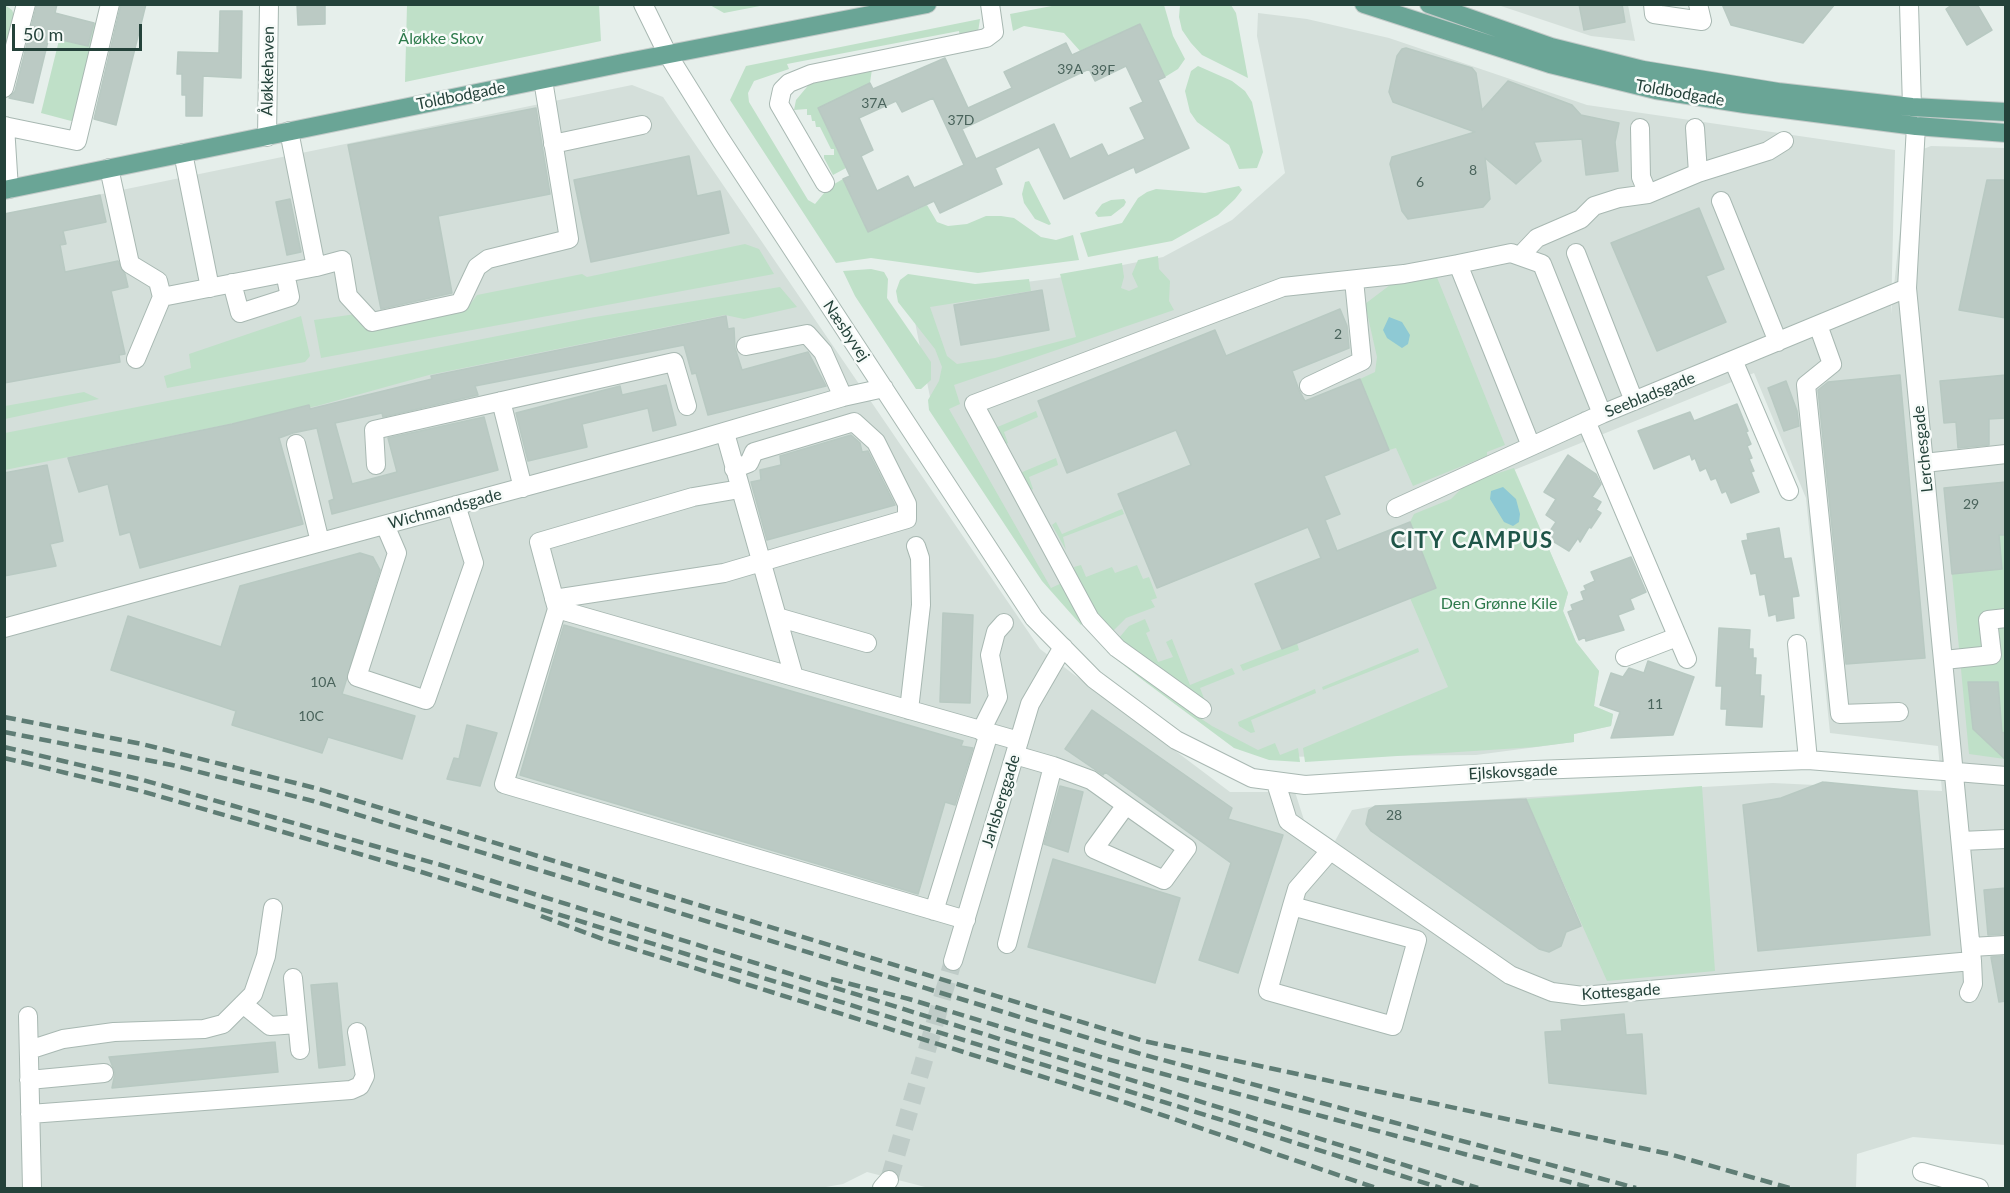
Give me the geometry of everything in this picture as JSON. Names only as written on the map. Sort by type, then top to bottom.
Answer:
[{"type":"main road","name":"Toldbodgade","points":[[1364,4],[1550,64],[1656,90],[1916,126],[2006,134]]},
{"type":"main road","name":"Toldbodgade","points":[[1429,4],[1551,47],[1643,70],[1778,93],[1912,107],[2006,112]]},
{"type":"main road","name":"Toldbodgade","points":[[7,189],[923,5]]},
{"type":"main road","points":[[1912,107],[1916,126]]},
{"type":"street","points":[[4,88],[26,4]]},
{"type":"street","points":[[7,189],[5,126],[77,141],[110,4]]},
{"type":"street","name":"Åløkkehaven","points":[[267,136],[269,4]]},
{"type":"street","name":"Næsbyvej","points":[[643,4],[668,55],[721,140],[1034,618],[1063,647]]},
{"type":"street","points":[[825,183],[779,104],[782,90],[789,83],[811,74],[986,38],[994,32],[990,4]]},
{"type":"street","points":[[1653,4],[1654,14],[1702,21],[1698,4]]},
{"type":"street","points":[[1909,4],[1912,107]]},
{"type":"street","points":[[162,297],[342,260],[348,296],[372,322],[460,303],[477,267],[488,259],[569,238],[543,80]]},
{"type":"street","points":[[553,144],[642,125]]},
{"type":"street","name":"Lerchesgade","points":[[1916,126],[1907,288],[1954,771]]},
{"type":"street","points":[[1640,128],[1641,177],[1648,194]]},
{"type":"street","points":[[1695,129],[1698,173]]},
{"type":"street","points":[[289,131],[316,267]]},
{"type":"street","points":[[1520,256],[1537,238],[1581,219],[1594,206],[1619,198],[1648,194],[1698,173],[1768,151],[1784,141]]},
{"type":"street","points":[[183,153],[210,288]]},
{"type":"street","points":[[109,168],[130,264],[158,281],[162,297],[136,359]]},
{"type":"street","points":[[1721,201],[1778,342]]},
{"type":"street","points":[[1202,709],[1117,648],[1090,619],[974,404],[1283,287],[1354,280],[1458,264],[1511,253],[1542,264],[1594,418],[1687,658]]},
{"type":"street","points":[[1576,253],[1634,401]]},
{"type":"street","points":[[1458,264],[1531,446]]},
{"type":"street","points":[[232,283],[240,313],[290,297],[285,273]]},
{"type":"street","points":[[1309,386],[1362,361],[1354,280]]},
{"type":"street","name":"Seebladsgade","points":[[1396,508],[1594,418],[1907,288]]},
{"type":"street","points":[[1818,325],[1832,364],[1806,385],[1840,714],[1899,712]]},
{"type":"street","points":[[746,346],[807,334],[823,352],[843,396]]},
{"type":"street","points":[[1733,360],[1789,491]]},
{"type":"street","points":[[376,465],[374,430],[674,362],[687,406]]},
{"type":"street","name":"Wichmandsgade","points":[[4,628],[725,433],[843,396],[884,387]]},
{"type":"street","points":[[501,401],[523,488]]},
{"type":"street","points":[[555,604],[724,573],[907,519],[907,504],[876,442],[854,422],[753,452],[748,463],[734,469]]},
{"type":"street","points":[[725,433],[794,677]]},
{"type":"street","points":[[296,444],[320,542]]},
{"type":"street","points":[[1924,463],[2006,454]]},
{"type":"street","points":[[740,489],[693,497],[539,542],[555,604],[504,784],[966,920]]},
{"type":"street","points":[[385,525],[397,553],[357,677],[426,700],[474,563],[456,506]]},
{"type":"street","points":[[909,710],[921,605],[920,558],[916,546]]},
{"type":"street","points":[[555,604],[985,732],[1053,766],[1091,780],[1187,848],[1164,880],[1094,849],[1126,805]]},
{"type":"street","points":[[777,617],[867,643]]},
{"type":"street","points":[[1944,660],[1992,655],[1988,620],[2006,618]]},
{"type":"street","points":[[934,911],[985,732],[998,697],[990,656],[996,632],[1004,623]]},
{"type":"street","points":[[1624,657],[1677,637]]},
{"type":"street","points":[[1797,644],[1808,760]]},
{"type":"street","name":"Jarlsberggade","points":[[953,961],[1030,705],[1063,647]]},
{"type":"street","name":"Ejlskovsgade","points":[[1063,647],[1094,679],[1176,740],[1230,769],[1252,778],[1276,783],[1305,785],[1535,770],[1808,760],[2006,776]]},
{"type":"street","points":[[1007,944],[1053,766]]},
{"type":"street","points":[[1954,771],[1971,954],[1973,984],[1969,993]]},
{"type":"street","name":"Kottesgade","points":[[1276,783],[1288,821],[1510,975],[1552,992],[1583,996],[1971,954],[2006,945]]},
{"type":"street","points":[[1961,841],[2006,839]]},
{"type":"street","points":[[1292,906],[1417,940],[1393,1026],[1268,991],[1292,906],[1297,889],[1330,851]]},
{"type":"street","points":[[29,1050],[63,1039],[114,1032],[204,1029],[223,1023],[253,994],[260,977],[273,908]]},
{"type":"street","points":[[293,978],[300,1050]]},
{"type":"street","points":[[243,1004],[270,1026],[297,1024]]},
{"type":"street","points":[[28,1016],[32,1188]]},
{"type":"street","points":[[30,1114],[351,1090],[360,1086],[365,1076],[357,1032]]},
{"type":"street","points":[[29,1080],[104,1073]]},
{"type":"street","points":[[1922,1172],[1980,1188]]},
{"type":"shaded area","points":[[1498,5],[1628,5],[1635,41],[1591,36]]},
{"type":"shaded area","points":[[1258,13],[1307,19],[1389,38],[1587,105],[1895,150],[1891,314],[1908,155],[1931,146],[2005,148],[2005,1145],[1913,1137],[1857,1154],[1856,1188],[929,1188],[867,1172],[843,1184],[820,1188],[5,1188],[5,214],[632,85],[663,97],[1040,649],[1230,792],[1295,792],[1304,820],[1335,841],[1352,810],[1375,806],[1773,783],[1942,791],[1938,746],[1830,733],[1806,498],[1754,373],[1514,470],[1568,593],[1563,611],[1576,642],[1599,671],[1594,706],[1613,714],[1611,726],[1574,734],[1574,742],[1476,755],[1267,757],[1192,716],[1147,682],[1050,589],[932,407],[910,297],[1057,278],[1163,257],[1232,220],[1285,173],[1257,36]]},
{"type":"green space","points":[[5,5],[12,10],[16,20],[5,68]]},
{"type":"green space","name":"Åløkke Skov","points":[[407,5],[599,5],[601,41],[405,82]]},
{"type":"green space","points":[[710,5],[765,5],[724,13]]},
{"type":"green space","points":[[1057,5],[1164,5],[1173,36],[1185,59],[1178,69],[1165,77],[1140,24],[1080,51],[1064,33],[1024,26],[1013,31],[1010,14]]},
{"type":"green space","points":[[1180,5],[1231,5],[1236,13],[1248,78],[1202,55],[1182,30],[1179,17]]},
{"type":"green space","points":[[65,16],[73,18],[67,41],[88,46],[94,23],[100,24],[75,122],[41,113]]},
{"type":"green space","points":[[980,19],[978,32],[960,37],[959,31],[787,64],[789,69],[754,81],[748,93],[749,102],[808,200],[815,204],[829,187],[843,179],[868,232],[927,205],[937,222],[948,226],[967,224],[986,216],[1001,216],[1014,218],[1041,237],[1056,240],[1073,235],[1079,260],[978,273],[871,258],[836,263],[730,100],[746,66]]},
{"type":"green space","points":[[1198,66],[1232,81],[1245,91],[1252,102],[1263,152],[1257,168],[1239,169],[1229,145],[1197,122],[1190,112],[1185,91],[1191,71]]},
{"type":"green space","points":[[872,69],[870,83],[818,108],[846,168],[833,175],[824,155],[834,155],[834,149],[831,149],[820,127],[816,127],[811,115],[807,115],[807,109],[794,110],[796,100],[811,82]]},
{"type":"green space","points":[[1029,181],[1051,224],[1049,225],[1035,219],[1024,203],[1022,194],[1025,182]]},
{"type":"green space","points":[[1239,186],[1242,190],[1218,215],[1172,241],[1088,257],[1080,233],[1122,223],[1138,198],[1147,192],[1156,189],[1205,193]]},
{"type":"green space","points":[[1124,199],[1126,202],[1124,206],[1111,216],[1098,217],[1095,213],[1102,204],[1111,200]]},
{"type":"green space","points":[[745,244],[759,249],[774,274],[321,358],[314,320],[356,314],[371,326],[469,306],[477,295],[582,274],[587,277]]},
{"type":"green space","points":[[1158,256],[1159,269],[1170,281],[1169,301],[1174,310],[954,385],[960,404],[949,409],[1051,588],[1064,582],[1084,621],[1081,625],[1042,581],[929,410],[928,400],[939,381],[942,367],[935,349],[898,302],[896,291],[900,280],[908,274],[975,284],[1029,279],[1031,291],[930,307],[947,356],[957,364],[995,358],[1076,337],[1060,274],[1122,263],[1124,277],[1121,288],[1129,291],[1138,287],[1132,274],[1138,260]]},
{"type":"green space","points":[[871,269],[884,272],[888,279],[887,298],[931,362],[931,380],[921,389],[916,389],[855,296],[843,271]]},
{"type":"green space","points":[[1436,275],[1505,445],[1487,452],[1487,456],[1413,486],[1396,448],[1389,450],[1360,379],[1375,372],[1377,357],[1365,304],[1394,282]]},
{"type":"green space","points":[[780,287],[797,307],[744,319],[725,315],[429,375],[317,406],[5,470],[5,433],[589,318]]},
{"type":"green space","points":[[301,316],[310,356],[305,362],[167,388],[164,376],[191,368],[189,354]]},
{"type":"green space","points":[[84,392],[99,399],[5,419],[5,406]]},
{"type":"green space","points":[[1036,411],[1038,417],[1004,432],[1008,443],[1005,445],[995,428]]},
{"type":"green space","points":[[1056,458],[1058,465],[1029,477],[1033,489],[1031,490],[1020,473]]},
{"type":"green space","name":"Den Grønne Kile","points":[[1514,468],[1568,593],[1563,611],[1576,642],[1599,671],[1594,706],[1613,714],[1611,726],[1574,734],[1574,742],[1535,747],[1305,762],[1303,748],[1448,687],[1410,598],[1436,587],[1410,522],[1414,514],[1451,499],[1467,483]]},
{"type":"green space","points":[[1122,509],[1124,514],[1063,537],[1066,550],[1052,525],[1056,522],[1062,534]]},
{"type":"green space","points":[[1999,535],[2005,535],[2005,759],[1969,754],[1952,574],[2002,569]]},
{"type":"green space","points":[[1081,565],[1086,577],[1112,567],[1115,573],[1137,565],[1143,579],[1149,577],[1157,598],[1151,600],[1155,607],[1126,618],[1112,632],[1100,620],[1077,579],[1074,567]]},
{"type":"green space","points":[[1145,619],[1150,631],[1146,633],[1158,662],[1173,657],[1166,642],[1172,639],[1190,685],[1232,668],[1235,674],[1200,688],[1205,701],[1201,703],[1119,638],[1129,626]]},
{"type":"green space","points":[[1297,643],[1299,650],[1243,671],[1240,665]]},
{"type":"green space","points":[[1418,648],[1419,652],[1323,690],[1322,687]]},
{"type":"green space","points":[[1110,649],[1173,700],[1212,726],[1258,750],[1275,743],[1280,755],[1298,748],[1300,762],[1269,760],[1234,748],[1107,652]]},
{"type":"green space","points":[[1315,689],[1316,693],[1251,720],[1255,732],[1251,733],[1239,726],[1238,722]]},
{"type":"green space","points":[[1702,786],[1715,971],[1607,981],[1526,799]]},
{"type":"water","points":[[1389,317],[1402,322],[1410,335],[1408,344],[1402,348],[1387,338],[1383,330]]},
{"type":"water","points":[[1503,487],[1516,499],[1520,514],[1519,522],[1513,526],[1504,522],[1490,499],[1491,491]]},
{"type":"building","points":[[37,4],[57,4],[55,13],[94,23],[88,46],[49,37],[33,103],[9,98],[15,91]]},
{"type":"building","points":[[121,4],[146,4],[116,125],[94,119]]},
{"type":"building","points":[[297,4],[325,4],[325,24],[298,25]]},
{"type":"building","points":[[1579,4],[1622,4],[1625,22],[1584,30]]},
{"type":"building","points":[[1722,4],[1835,4],[1803,43],[1731,25]]},
{"type":"building","points":[[1953,4],[1977,4],[1992,30],[1967,45],[1946,9]]},
{"type":"building","points":[[220,11],[242,11],[241,78],[203,76],[202,116],[186,116],[186,95],[182,95],[182,74],[177,74],[178,52],[219,53]]},
{"type":"building","points":[[1140,24],[1165,77],[1158,80],[1189,148],[1136,173],[1134,167],[1064,199],[1039,147],[995,168],[1002,184],[940,213],[934,201],[868,232],[843,179],[850,176],[818,108],[870,83],[873,89],[945,58],[968,108],[1012,88],[1004,72],[1066,43],[1072,55]],"holes":[[[1126,66],[1143,102],[1130,108],[1145,139],[1108,156],[1102,144],[1070,159],[1054,124],[976,159],[962,129],[1089,69],[1095,81]],[[933,98],[964,165],[914,188],[908,176],[877,191],[861,156],[873,150],[859,118],[896,101],[902,112]]]},
{"type":"building","points":[[1406,48],[1472,68],[1476,73],[1482,110],[1508,81],[1572,105],[1581,115],[1619,123],[1615,142],[1618,171],[1586,175],[1582,139],[1534,142],[1541,161],[1516,184],[1485,158],[1490,199],[1483,207],[1408,219],[1402,211],[1390,164],[1392,157],[1475,132],[1393,102],[1389,92],[1397,56],[1402,49]]},
{"type":"building","points":[[536,108],[550,194],[438,216],[452,293],[381,309],[348,145]]},
{"type":"building","points":[[689,156],[697,196],[720,191],[729,233],[591,262],[574,180]]},
{"type":"building","points":[[1987,180],[2006,180],[2006,318],[1959,310]]},
{"type":"building","points":[[100,195],[106,222],[63,231],[66,244],[60,245],[65,272],[118,261],[125,274],[128,287],[111,291],[125,354],[119,355],[120,362],[4,383],[4,214]]},
{"type":"building","points":[[290,199],[301,252],[287,255],[276,202]]},
{"type":"building","points":[[1699,208],[1724,269],[1706,276],[1726,322],[1657,351],[1611,243]]},
{"type":"building","points":[[1042,290],[1049,330],[961,345],[954,305]]},
{"type":"building","points":[[1340,309],[1347,326],[1349,348],[1292,371],[1305,401],[1360,379],[1389,450],[1324,476],[1340,514],[1325,520],[1337,551],[1410,522],[1436,588],[1282,649],[1255,584],[1321,558],[1308,527],[1157,588],[1118,494],[1191,465],[1176,430],[1067,473],[1038,401],[1215,330],[1226,356]]},
{"type":"building","points":[[726,316],[728,329],[734,328],[735,348],[742,370],[808,352],[826,386],[708,415],[696,373],[692,374],[684,345],[475,386],[478,395],[383,417],[382,413],[335,423],[352,484],[397,472],[388,438],[484,417],[498,470],[332,514],[329,501],[334,499],[317,428],[293,433],[279,438],[303,524],[140,568],[130,532],[120,535],[108,484],[79,492],[68,458],[232,424],[309,405],[310,409],[432,379],[431,376]]},
{"type":"building","points":[[1900,375],[1925,658],[1846,664],[1818,390],[1828,382]]},
{"type":"building","points":[[2006,375],[2006,418],[1989,419],[1989,445],[1958,448],[1956,422],[1944,423],[1940,381]]},
{"type":"building","points":[[1786,381],[1797,411],[1799,426],[1784,431],[1768,388]]},
{"type":"building","points":[[666,385],[676,425],[653,431],[648,408],[582,424],[587,447],[528,461],[516,413],[620,386],[622,395]]},
{"type":"building","points":[[1737,404],[1748,431],[1746,432],[1751,444],[1747,446],[1754,471],[1751,472],[1759,492],[1731,503],[1726,491],[1722,493],[1716,478],[1711,480],[1706,468],[1700,471],[1695,458],[1692,460],[1690,454],[1654,469],[1638,431],[1690,412],[1694,421]]},
{"type":"building","points":[[851,435],[860,443],[862,452],[868,451],[895,505],[767,540],[751,482],[761,480],[760,470],[781,465],[780,456]]},
{"type":"building","points":[[1568,455],[1596,474],[1601,484],[1592,497],[1601,502],[1596,510],[1601,513],[1580,542],[1578,538],[1569,551],[1546,537],[1556,522],[1546,515],[1556,499],[1544,492]]},
{"type":"building","points":[[47,465],[63,541],[50,544],[56,566],[4,576],[4,473]]},
{"type":"building","points":[[2006,482],[2006,535],[1999,535],[2002,569],[1952,574],[1944,488]]},
{"type":"building","points":[[1779,528],[1784,559],[1791,558],[1799,596],[1792,597],[1794,618],[1777,621],[1776,614],[1769,616],[1765,594],[1760,595],[1756,573],[1751,574],[1742,541],[1748,540],[1747,534]]},
{"type":"building","points":[[360,553],[373,557],[380,570],[342,694],[415,716],[402,759],[328,737],[322,753],[232,725],[236,711],[111,670],[128,616],[221,647],[240,586]]},
{"type":"building","points":[[1631,557],[1646,592],[1630,599],[1634,609],[1618,615],[1624,630],[1586,641],[1585,637],[1579,640],[1568,612],[1573,610],[1571,605],[1584,600],[1581,592],[1586,590],[1584,586],[1595,581],[1591,572]]},
{"type":"building","points":[[943,613],[973,615],[970,703],[940,702]]},
{"type":"building","points":[[564,625],[963,741],[961,746],[973,748],[955,805],[945,802],[918,894],[520,775]]},
{"type":"building","points":[[1719,628],[1750,630],[1749,649],[1753,649],[1753,658],[1756,658],[1755,675],[1761,675],[1760,696],[1764,696],[1762,727],[1726,725],[1727,709],[1721,709],[1722,686],[1716,686]]},
{"type":"building","points":[[1648,661],[1694,677],[1673,735],[1611,738],[1620,712],[1600,705],[1611,673],[1623,677],[1629,668],[1644,673]]},
{"type":"building","points":[[1968,682],[1998,682],[2002,733],[2006,732],[2006,760],[1973,729]]},
{"type":"building","points":[[1092,710],[1232,808],[1228,819],[1283,835],[1238,973],[1199,960],[1231,863],[1105,772],[1103,775],[1065,749]]},
{"type":"building","points":[[467,725],[497,733],[480,786],[447,779],[454,758],[459,759]]},
{"type":"building","points":[[1823,782],[1917,791],[1930,935],[1758,951],[1743,805],[1781,798]]},
{"type":"building","points":[[1060,786],[1083,792],[1068,852],[1044,844]]},
{"type":"building","points":[[1526,799],[1581,926],[1566,932],[1561,946],[1549,952],[1539,949],[1371,831],[1366,824],[1369,810],[1375,806]]},
{"type":"building","points":[[1053,859],[1180,898],[1155,983],[1028,947]]},
{"type":"building","points":[[2006,888],[2003,934],[1988,935],[1984,890]]},
{"type":"building","points":[[2003,956],[2006,1001],[1999,1002],[1991,957]]},
{"type":"building","points":[[337,983],[345,1065],[319,1068],[311,985]]},
{"type":"building","points":[[1624,1014],[1626,1035],[1642,1034],[1646,1094],[1549,1083],[1545,1032],[1562,1031],[1561,1020]]},
{"type":"building","points":[[275,1042],[278,1072],[112,1088],[115,1073],[109,1057]]},
{"type":"tunnel","points":[[889,1180],[953,961]]},
{"type":"railway","points":[[4,717],[142,744],[315,788],[1144,1041],[1669,1154],[1790,1188]]},
{"type":"railway","points":[[4,732],[172,765],[313,801],[1141,1054],[1636,1188]]},
{"type":"railway","points":[[4,747],[143,780],[441,865],[1478,1188]]},
{"type":"railway","points":[[4,758],[141,791],[415,870],[1441,1188]]},
{"type":"railway","points":[[541,916],[608,941],[1127,1103],[1376,1188]]},
{"type":"railway","points":[[831,979],[909,999],[1107,1059],[1592,1188]]},
{"type":"district","name":"CITY CAMPUS","points":[[1472,541]]}]
